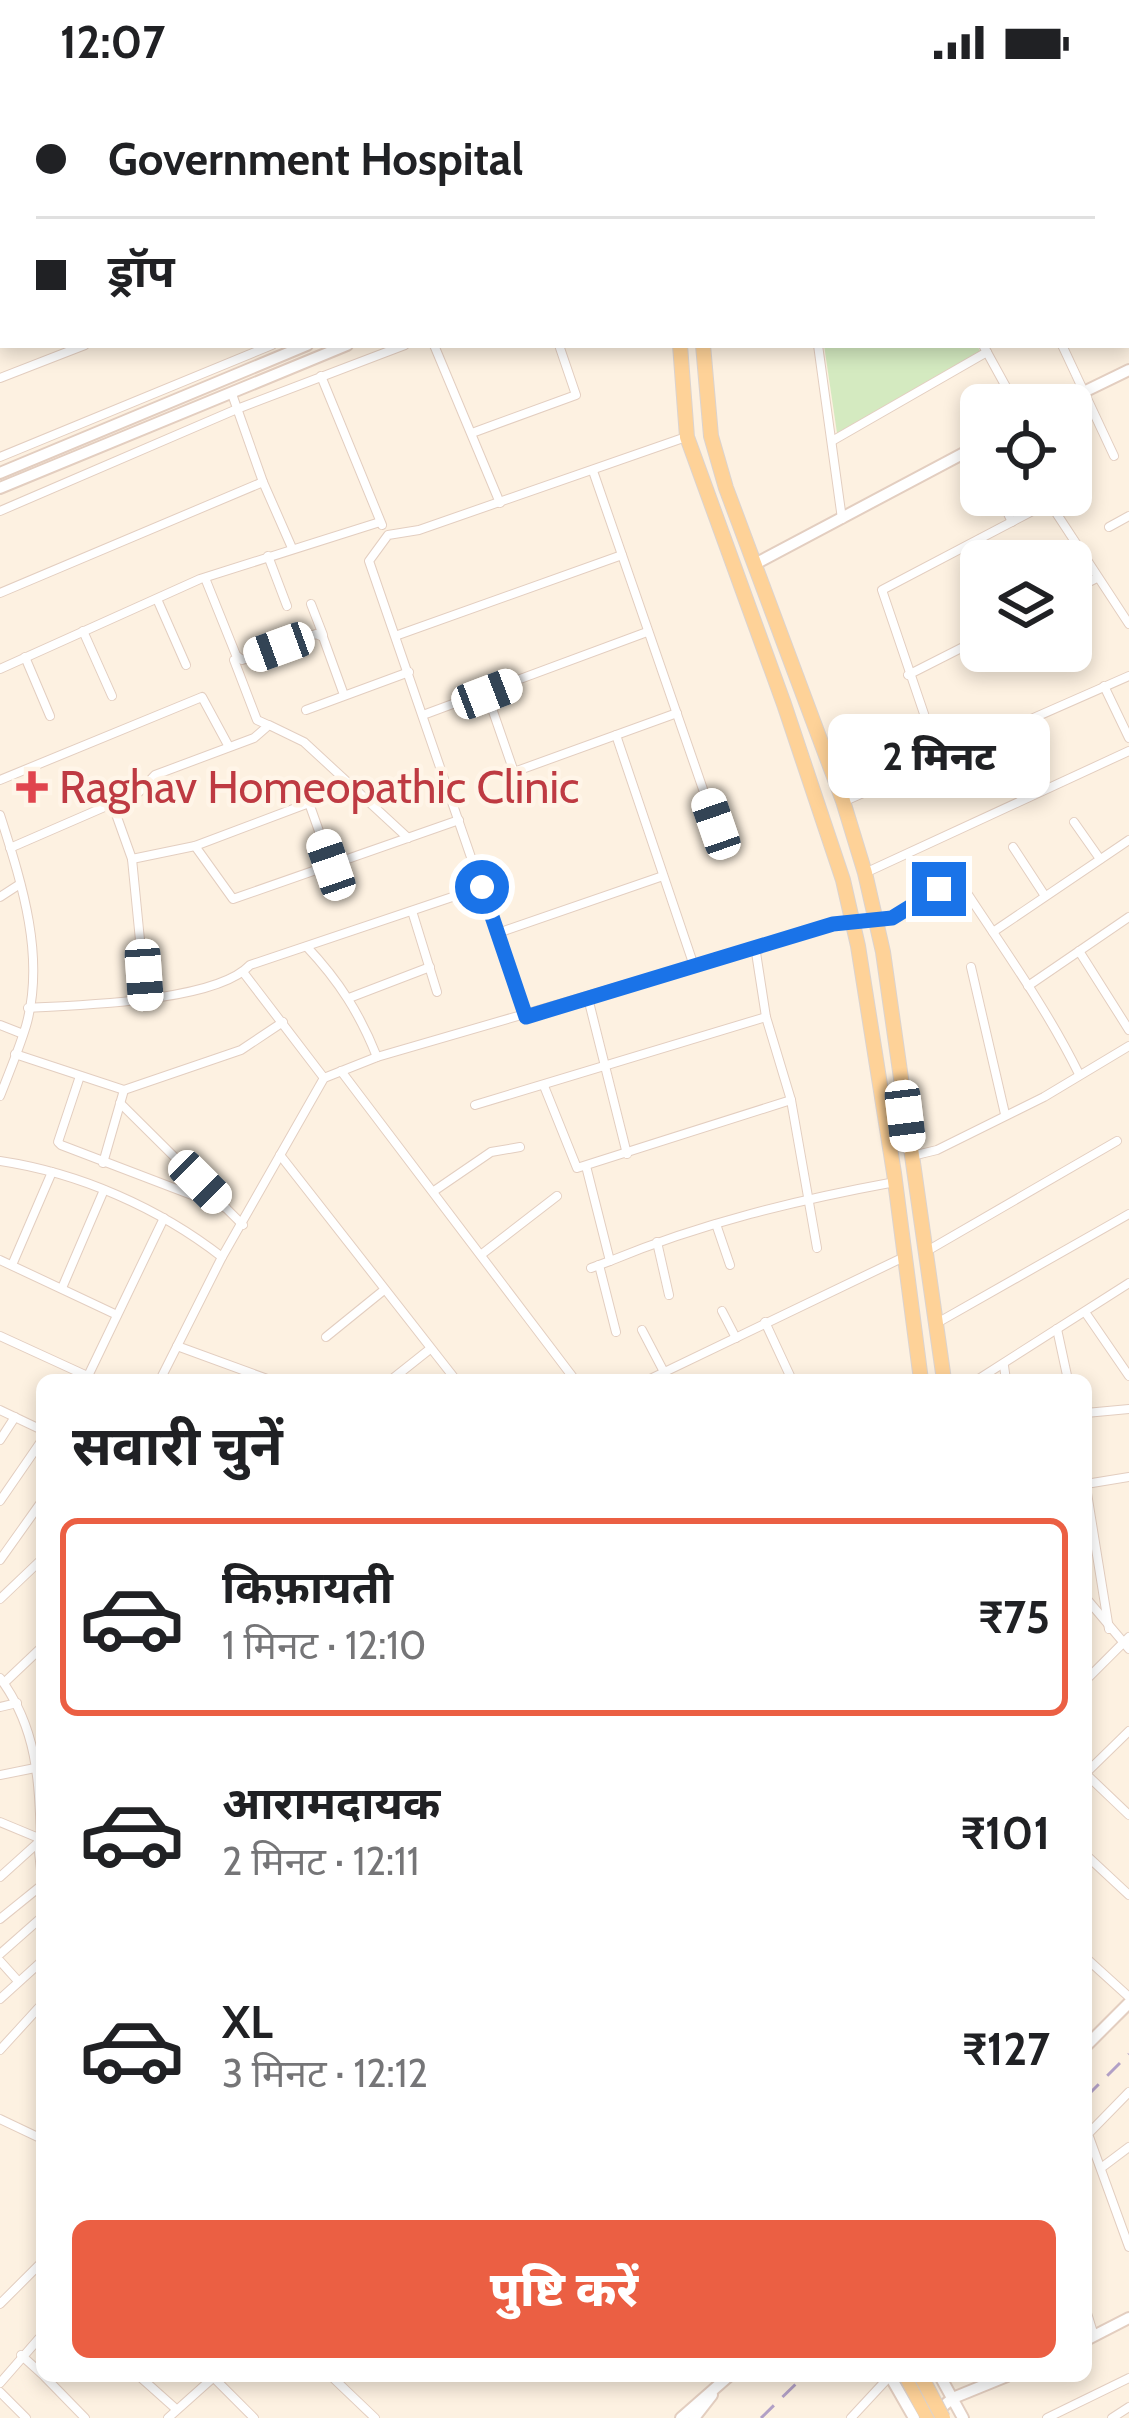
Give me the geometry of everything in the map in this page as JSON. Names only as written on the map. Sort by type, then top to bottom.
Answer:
[{"type":"main road","points":[[680,348],[687,437],[843,880],[896,1182],[919,1374]]},
{"type":"main road","points":[[703,348],[711,436],[865,873],[943,1374]]},
{"type":"main road","points":[[909,2382],[928,2418]]},
{"type":"main road","points":[[924,2382],[943,2418]]},
{"type":"street","points":[[0,378],[77,348]]},
{"type":"street","points":[[0,473],[125,421],[266,348]]},
{"type":"street","points":[[0,458],[300,348]]},
{"type":"street","points":[[0,488],[340,348]]},
{"type":"street","points":[[0,511],[237,409],[397,348]]},
{"type":"street","points":[[435,348],[500,503]]},
{"type":"street","points":[[472,433],[576,395],[560,348]]},
{"type":"street","points":[[818,348],[842,519]]},
{"type":"street","points":[[1063,348],[1081,384]]},
{"type":"street","points":[[832,441],[985,349],[1004,384]]},
{"type":"street","points":[[1092,388],[1129,370]]},
{"type":"street","points":[[321,376],[388,535]]},
{"type":"street","points":[[232,394],[292,548]]},
{"type":"street","points":[[1092,407],[1114,456]]},
{"type":"street","points":[[526,1017],[369,561],[388,535],[419,530],[687,437]]},
{"type":"street","points":[[755,564],[960,459]]},
{"type":"street","points":[[593,471],[716,824]]},
{"type":"street","points":[[0,593],[263,482]]},
{"type":"street","points":[[1009,516],[1012,522]]},
{"type":"street","points":[[940,761],[881,590],[1023,516]]},
{"type":"street","points":[[1058,516],[1129,624]]},
{"type":"street","points":[[1109,526],[1129,516]]},
{"type":"street","points":[[0,669],[205,578],[380,522]]},
{"type":"street","points":[[397,635],[622,555]]},
{"type":"street","points":[[268,556],[287,606]]},
{"type":"street","points":[[205,578],[236,656],[242,660],[316,634],[323,637]]},
{"type":"street","points":[[1092,580],[1097,578]]},
{"type":"street","points":[[157,599],[186,665]]},
{"type":"street","points":[[311,604],[344,695]]},
{"type":"street","points":[[83,631],[112,697]]},
{"type":"street","points":[[423,715],[647,632]]},
{"type":"street","points":[[908,675],[960,649]]},
{"type":"street","points":[[25,657],[50,716]]},
{"type":"street","points":[[234,660],[257,719],[304,742],[408,838]]},
{"type":"street","points":[[306,710],[409,672]]},
{"type":"street","points":[[843,801],[1129,676]]},
{"type":"street","points":[[1104,686],[1129,738]]},
{"type":"street","points":[[487,694],[514,772],[677,713]]},
{"type":"street","points":[[0,780],[202,697],[228,745]]},
{"type":"street","points":[[10,848],[139,792],[155,775],[254,738],[268,725]]},
{"type":"street","points":[[616,735],[694,966]]},
{"type":"street","points":[[865,873],[1129,751]]},
{"type":"street","points":[[112,803],[132,860],[146,1001]]},
{"type":"street","points":[[132,860],[195,846],[310,803],[331,865]]},
{"type":"street","points":[[0,815],[33,952],[23,1034],[0,1094]]},
{"type":"street","points":[[195,846],[233,899],[460,820]]},
{"type":"street","points":[[1074,822],[1100,859]]},
{"type":"street","points":[[993,932],[1129,840]]},
{"type":"street","points":[[1013,847],[1045,896]]},
{"type":"street","points":[[498,933],[663,876]]},
{"type":"street","points":[[0,897],[20,884]]},
{"type":"street","points":[[163,1374],[222,1257],[324,1078],[377,1057],[526,1017],[754,946],[852,921],[892,918],[954,884],[965,890],[1057,1030],[1078,1074]]},
{"type":"street","points":[[28,1008],[146,1001],[191,991],[250,965],[482,887]]},
{"type":"street","points":[[412,911],[437,992]]},
{"type":"street","points":[[1028,986],[1129,917]]},
{"type":"street","points":[[307,946],[363,1020],[377,1057]]},
{"type":"street","points":[[754,946],[766,1017],[791,1100],[817,1248]]},
{"type":"street","points":[[1079,951],[1129,1030]]},
{"type":"street","points":[[349,998],[430,967]]},
{"type":"street","points":[[971,967],[1005,1114]]},
{"type":"street","points":[[243,972],[324,1078]]},
{"type":"street","points":[[588,998],[627,1154]]},
{"type":"street","points":[[475,1105],[766,1017]]},
{"type":"street","points":[[15,1054],[124,1090],[241,1050],[283,1022]]},
{"type":"street","points":[[0,1025],[23,1034]]},
{"type":"street","points":[[910,1157],[938,1150],[1044,1097],[1129,1046]]},
{"type":"street","points":[[341,1071],[571,1374]]},
{"type":"street","points":[[80,1076],[58,1142],[226,1208]]},
{"type":"street","points":[[544,1086],[577,1168],[791,1100]]},
{"type":"street","points":[[103,1163],[124,1090]]},
{"type":"street","points":[[120,1103],[226,1208],[240,1228]]},
{"type":"street","points":[[926,1252],[1117,1141]]},
{"type":"street","points":[[434,1191],[491,1152],[520,1147]]},
{"type":"street","points":[[280,1155],[451,1374]]},
{"type":"street","points":[[0,1161],[104,1190],[182,1226],[222,1257]]},
{"type":"street","points":[[586,1166],[610,1262]]},
{"type":"street","points":[[12,1265],[52,1172]]},
{"type":"street","points":[[616,1332],[595,1267],[657,1242],[808,1198],[896,1182]]},
{"type":"street","points":[[62,1289],[104,1190]]},
{"type":"street","points":[[482,1254],[557,1196]]},
{"type":"street","points":[[94,1374],[164,1217]]},
{"type":"street","points":[[938,1323],[1128,1217]]},
{"type":"street","points":[[716,1224],[730,1265]]},
{"type":"street","points":[[657,1242],[669,1295]]},
{"type":"street","points":[[660,1374],[904,1257]]},
{"type":"street","points":[[0,1260],[117,1315]]},
{"type":"street","points":[[989,1374],[1129,1283]]},
{"type":"street","points":[[326,1337],[384,1290]]},
{"type":"street","points":[[722,1312],[736,1338]]},
{"type":"street","points":[[1084,1312],[1129,1376]]},
{"type":"street","points":[[765,1322],[789,1374]]},
{"type":"street","points":[[1057,1328],[1067,1374]]},
{"type":"street","points":[[642,1330],[664,1372]]},
{"type":"street","points":[[0,1336],[83,1374]]},
{"type":"street","points":[[177,1346],[254,1374]]},
{"type":"street","points":[[399,1374],[430,1349]]},
{"type":"street","points":[[1004,1366],[1005,1374]]},
{"type":"street","points":[[1092,1412],[1129,1408]]},
{"type":"street","points":[[0,1410],[36,1427]]},
{"type":"street","points":[[0,1440],[15,1417]]},
{"type":"street","points":[[0,1501],[36,1449]]},
{"type":"street","points":[[1092,1484],[1129,1477]]},
{"type":"street","points":[[0,1561],[36,1510]]},
{"type":"street","points":[[1092,1523],[1109,1629]]},
{"type":"street","points":[[2,1594],[36,1564]]},
{"type":"street","points":[[1092,1606],[1127,1643],[1092,1675]]},
{"type":"street","points":[[36,1652],[2,1680],[17,1703],[36,1756]]},
{"type":"street","points":[[0,1707],[17,1703]]},
{"type":"street","points":[[1092,1767],[1129,1731]]},
{"type":"street","points":[[0,1775],[36,1768]]},
{"type":"street","points":[[1092,1779],[1129,1815]]},
{"type":"street","points":[[0,1822],[36,1838]]},
{"type":"street","points":[[0,1877],[36,1844]]},
{"type":"street","points":[[1092,1861],[1129,1895]]},
{"type":"street","points":[[0,1919],[36,1887]]},
{"type":"street","points":[[18,1981],[0,1958],[36,1923]]},
{"type":"street","points":[[1092,1964],[1129,2000],[1092,2040]]},
{"type":"street","points":[[0,1999],[36,1966]]},
{"type":"street","points":[[0,2050],[36,2011]]},
{"type":"street","points":[[1092,2130],[1129,2092]]},
{"type":"street","points":[[0,2119],[36,2136]]},
{"type":"street","points":[[1092,2147],[1125,2224],[1129,2247]]},
{"type":"street","points":[[1101,2168],[1129,2147]]},
{"type":"street","points":[[0,2304],[36,2268]]},
{"type":"street","points":[[1092,2337],[1129,2318]]},
{"type":"street","points":[[0,2383],[36,2341]]},
{"type":"street","points":[[21,2355],[36,2369]]},
{"type":"street","points":[[1047,2418],[1129,2378]]},
{"type":"street","points":[[50,2382],[83,2418]]},
{"type":"street","points":[[146,2382],[176,2409]]},
{"type":"street","points":[[169,2418],[208,2382]]},
{"type":"street","points":[[219,2382],[254,2418]]},
{"type":"street","points":[[337,2382],[375,2418]]},
{"type":"street","points":[[681,2418],[723,2382]]},
{"type":"street","points":[[850,2418],[884,2382]]},
{"type":"street","points":[[893,2382],[914,2418]]},
{"type":"street","points":[[944,2382],[963,2418]]},
{"type":"street","points":[[928,2418],[953,2398],[991,2382]]},
{"type":"street","points":[[0,2392],[26,2418]]},
{"type":"street","points":[[694,2418],[713,2392]]},
{"type":"street","points":[[1112,2418],[1129,2408]]},
{"type":"green space","points":[[824,348],[978,348],[981,353],[837,433]]},
{"type":"railway","points":[[1092,2091],[1129,2054]]},
{"type":"railway","points":[[761,2418],[798,2382]]},
{"type":"place","name":"Raghav Homeopathic Clinic","points":[[32,787]]},
{"type":"route","points":[[482,887],[526,1017],[833,924],[892,918],[939,889]]}]
